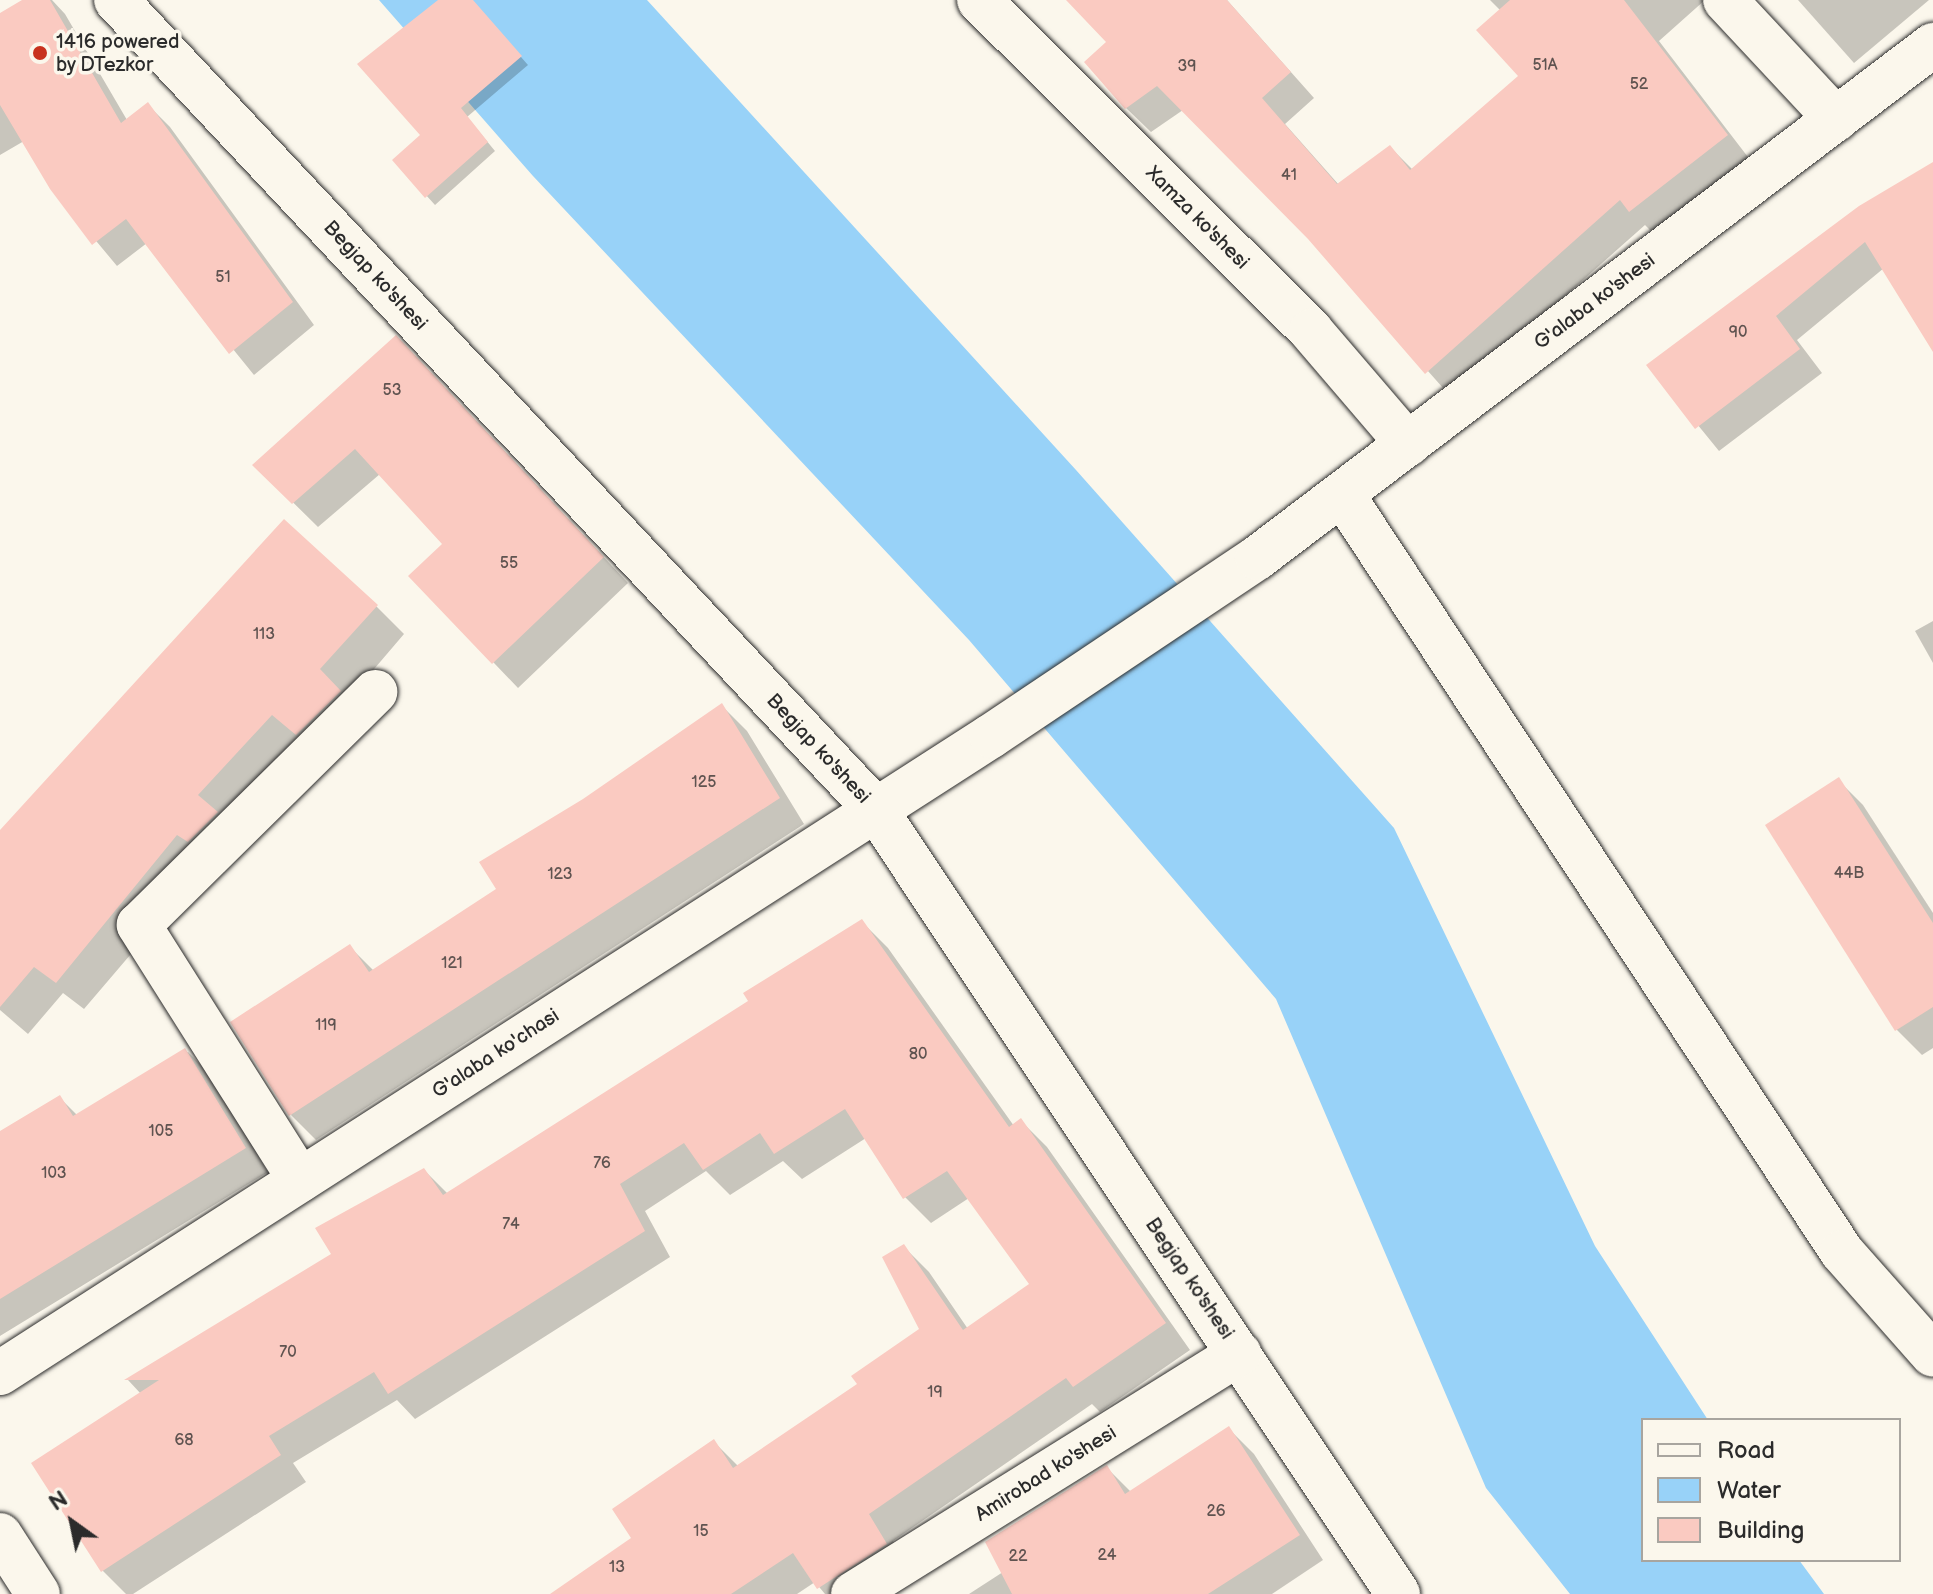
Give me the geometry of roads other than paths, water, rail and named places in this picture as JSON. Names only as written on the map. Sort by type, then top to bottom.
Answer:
[{"type":"street","name":"Begjap ko'shesi","points":[[116,0],[876,810],[1398,1594]]},
{"type":"street","name":"Xamza ko'shesi","points":[[979,0],[1311,331],[1408,444]]},
{"type":"street","points":[[1725,0],[1836,119]]},
{"type":"street","name":"G'alaba ko'shesi","points":[[991,736],[1257,558],[1933,45]]},
{"type":"street","points":[[1342,494],[1842,1252],[1933,1355]]},
{"type":"street","points":[[300,1180],[139,925],[375,692]]},
{"type":"street","name":"G'alaba ko'chasi","points":[[0,1373],[991,736]]},
{"type":"street","name":"Amirobad ko'shesi","points":[[853,1594],[1239,1354]]},
{"type":"street","points":[[0,1535],[38,1594]]},
{"type":"water","points":[[379,0],[647,0],[1076,470],[1394,828],[1595,1246],[1707,1418],[1641,1418],[1641,1562],[1800,1562],[1824,1594],[1570,1594],[1486,1488],[1276,999],[969,640],[533,176]]},
{"type":"place","name":"1416 powered by DTezkor","points":[[40,53]]}]
